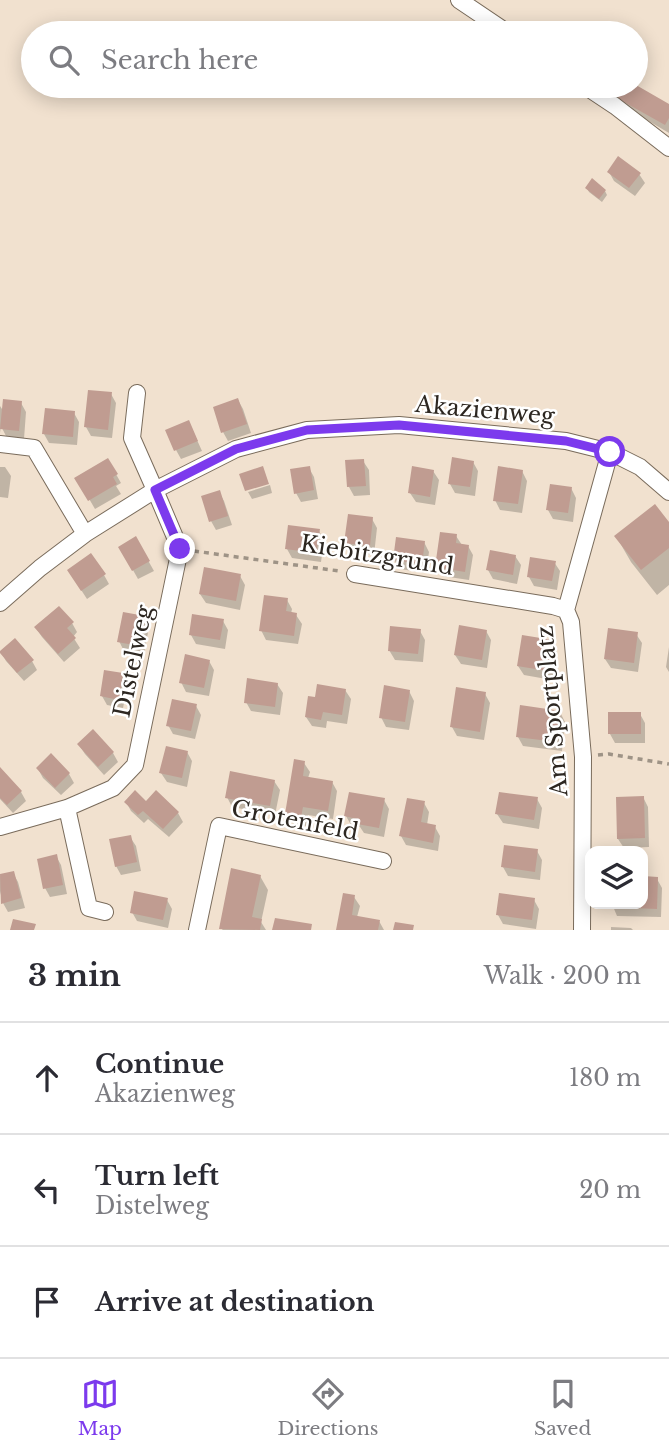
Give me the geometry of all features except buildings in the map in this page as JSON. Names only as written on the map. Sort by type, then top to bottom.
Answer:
[{"type":"street","points":[[459,0],[490,21]]},
{"type":"street","points":[[603,98],[669,148]]},
{"type":"street","points":[[137,393],[132,438],[180,549]]},
{"type":"street","name":"Akazienweg","points":[[0,603],[85,534],[155,490],[236,449],[307,430],[399,425],[566,441],[610,452],[640,467],[669,492]]},
{"type":"street","points":[[0,444],[34,448],[85,534]]},
{"type":"street","name":"Am Sportplatz","points":[[582,930],[583,757],[571,622],[566,610],[610,452]]},
{"type":"street","name":"Distelweg","points":[[0,827],[67,808],[113,788],[135,765],[180,549]]},
{"type":"street","name":"Kiebitzgrund","points":[[355,574],[566,610]]},
{"type":"street","points":[[67,808],[97,910],[72,904]]},
{"type":"street","name":"Grotenfeld","points":[[197,930],[219,826],[383,861]]},
{"type":"path","name":"Kiebitzgrund","points":[[180,549],[355,574]]},
{"type":"path","points":[[583,757],[609,754],[669,764]]},
{"type":"route","points":[[180,549],[155,490],[236,449],[307,430],[399,425],[566,441],[610,452]]}]
